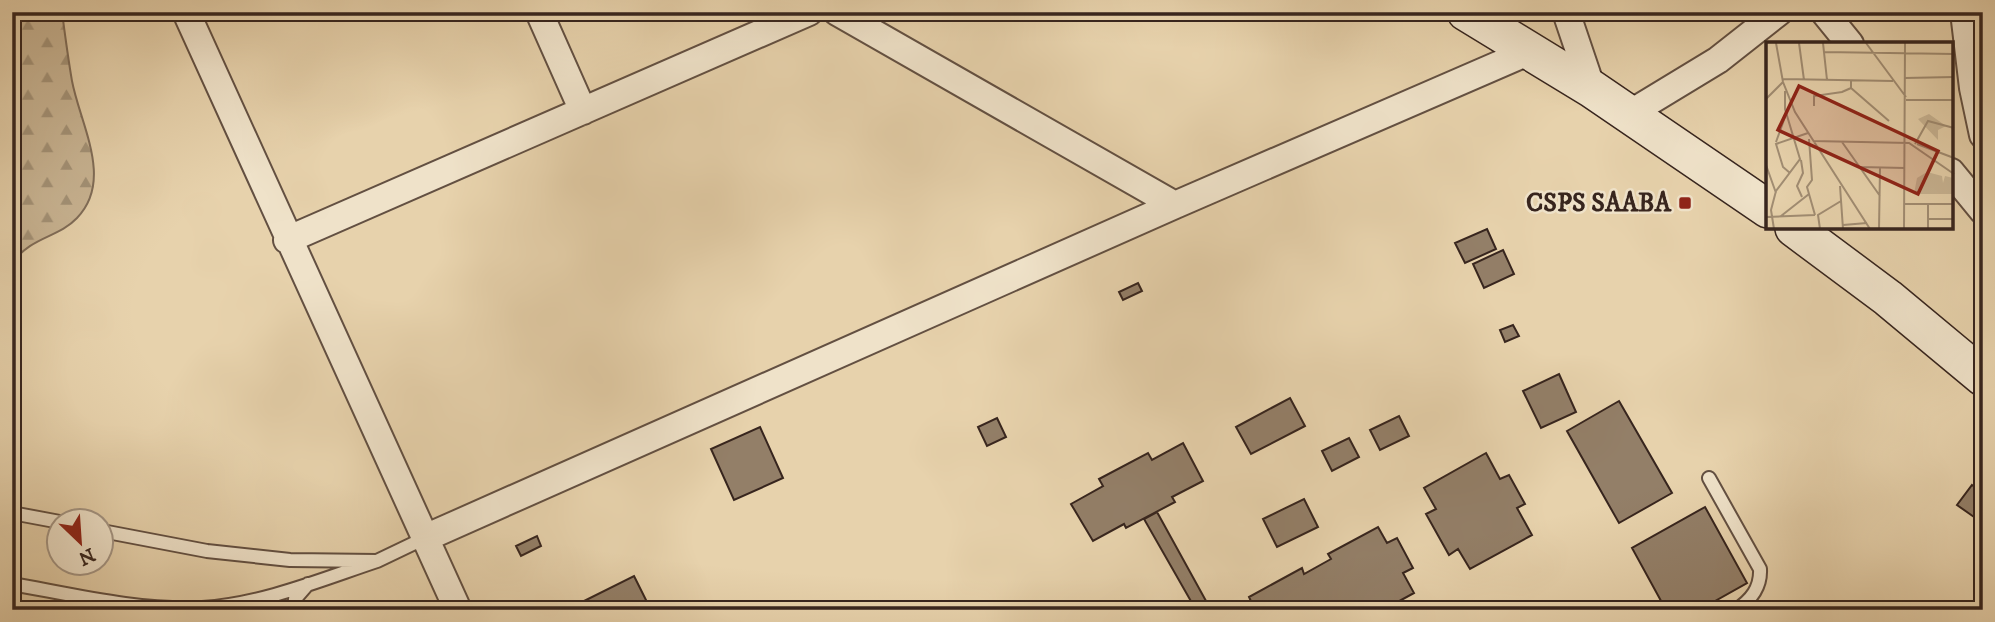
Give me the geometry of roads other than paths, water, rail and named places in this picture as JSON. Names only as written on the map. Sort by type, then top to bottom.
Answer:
[{"type":"street","points":[[186,12],[287,240],[458,610]]},
{"type":"street","points":[[539,12],[583,111]]},
{"type":"street","points":[[287,240],[809,12]]},
{"type":"street","points":[[837,12],[1175,205]]},
{"type":"street","points":[[1465,12],[1592,89],[1766,208]]},
{"type":"street","points":[[1566,12],[1592,89]]},
{"type":"street","points":[[1629,114],[1718,60],[1779,12]]},
{"type":"street","points":[[1824,12],[1848,42]]},
{"type":"street","points":[[1964,12],[1973,88],[1983,135]]},
{"type":"street","points":[[425,538],[1175,205],[1528,52]]},
{"type":"street","points":[[1953,174],[1983,211]]},
{"type":"street","points":[[1795,229],[1888,298],[1983,377]]},
{"type":"lane","points":[[1709,478],[1760,569],[1760,581],[1755,591],[1746,603],[1736,610]]},
{"type":"lane","points":[[12,513],[46,519]]},
{"type":"lane","points":[[116,534],[206,551],[290,560],[377,561]]},
{"type":"lane","points":[[12,584],[85,597],[167,607],[203,607],[264,598],[377,561],[425,538]]},
{"type":"lane","points":[[294,610],[299,593],[308,583]]},
{"type":"place","name":"CSPS SAABA","points":[[1685,203]]}]
